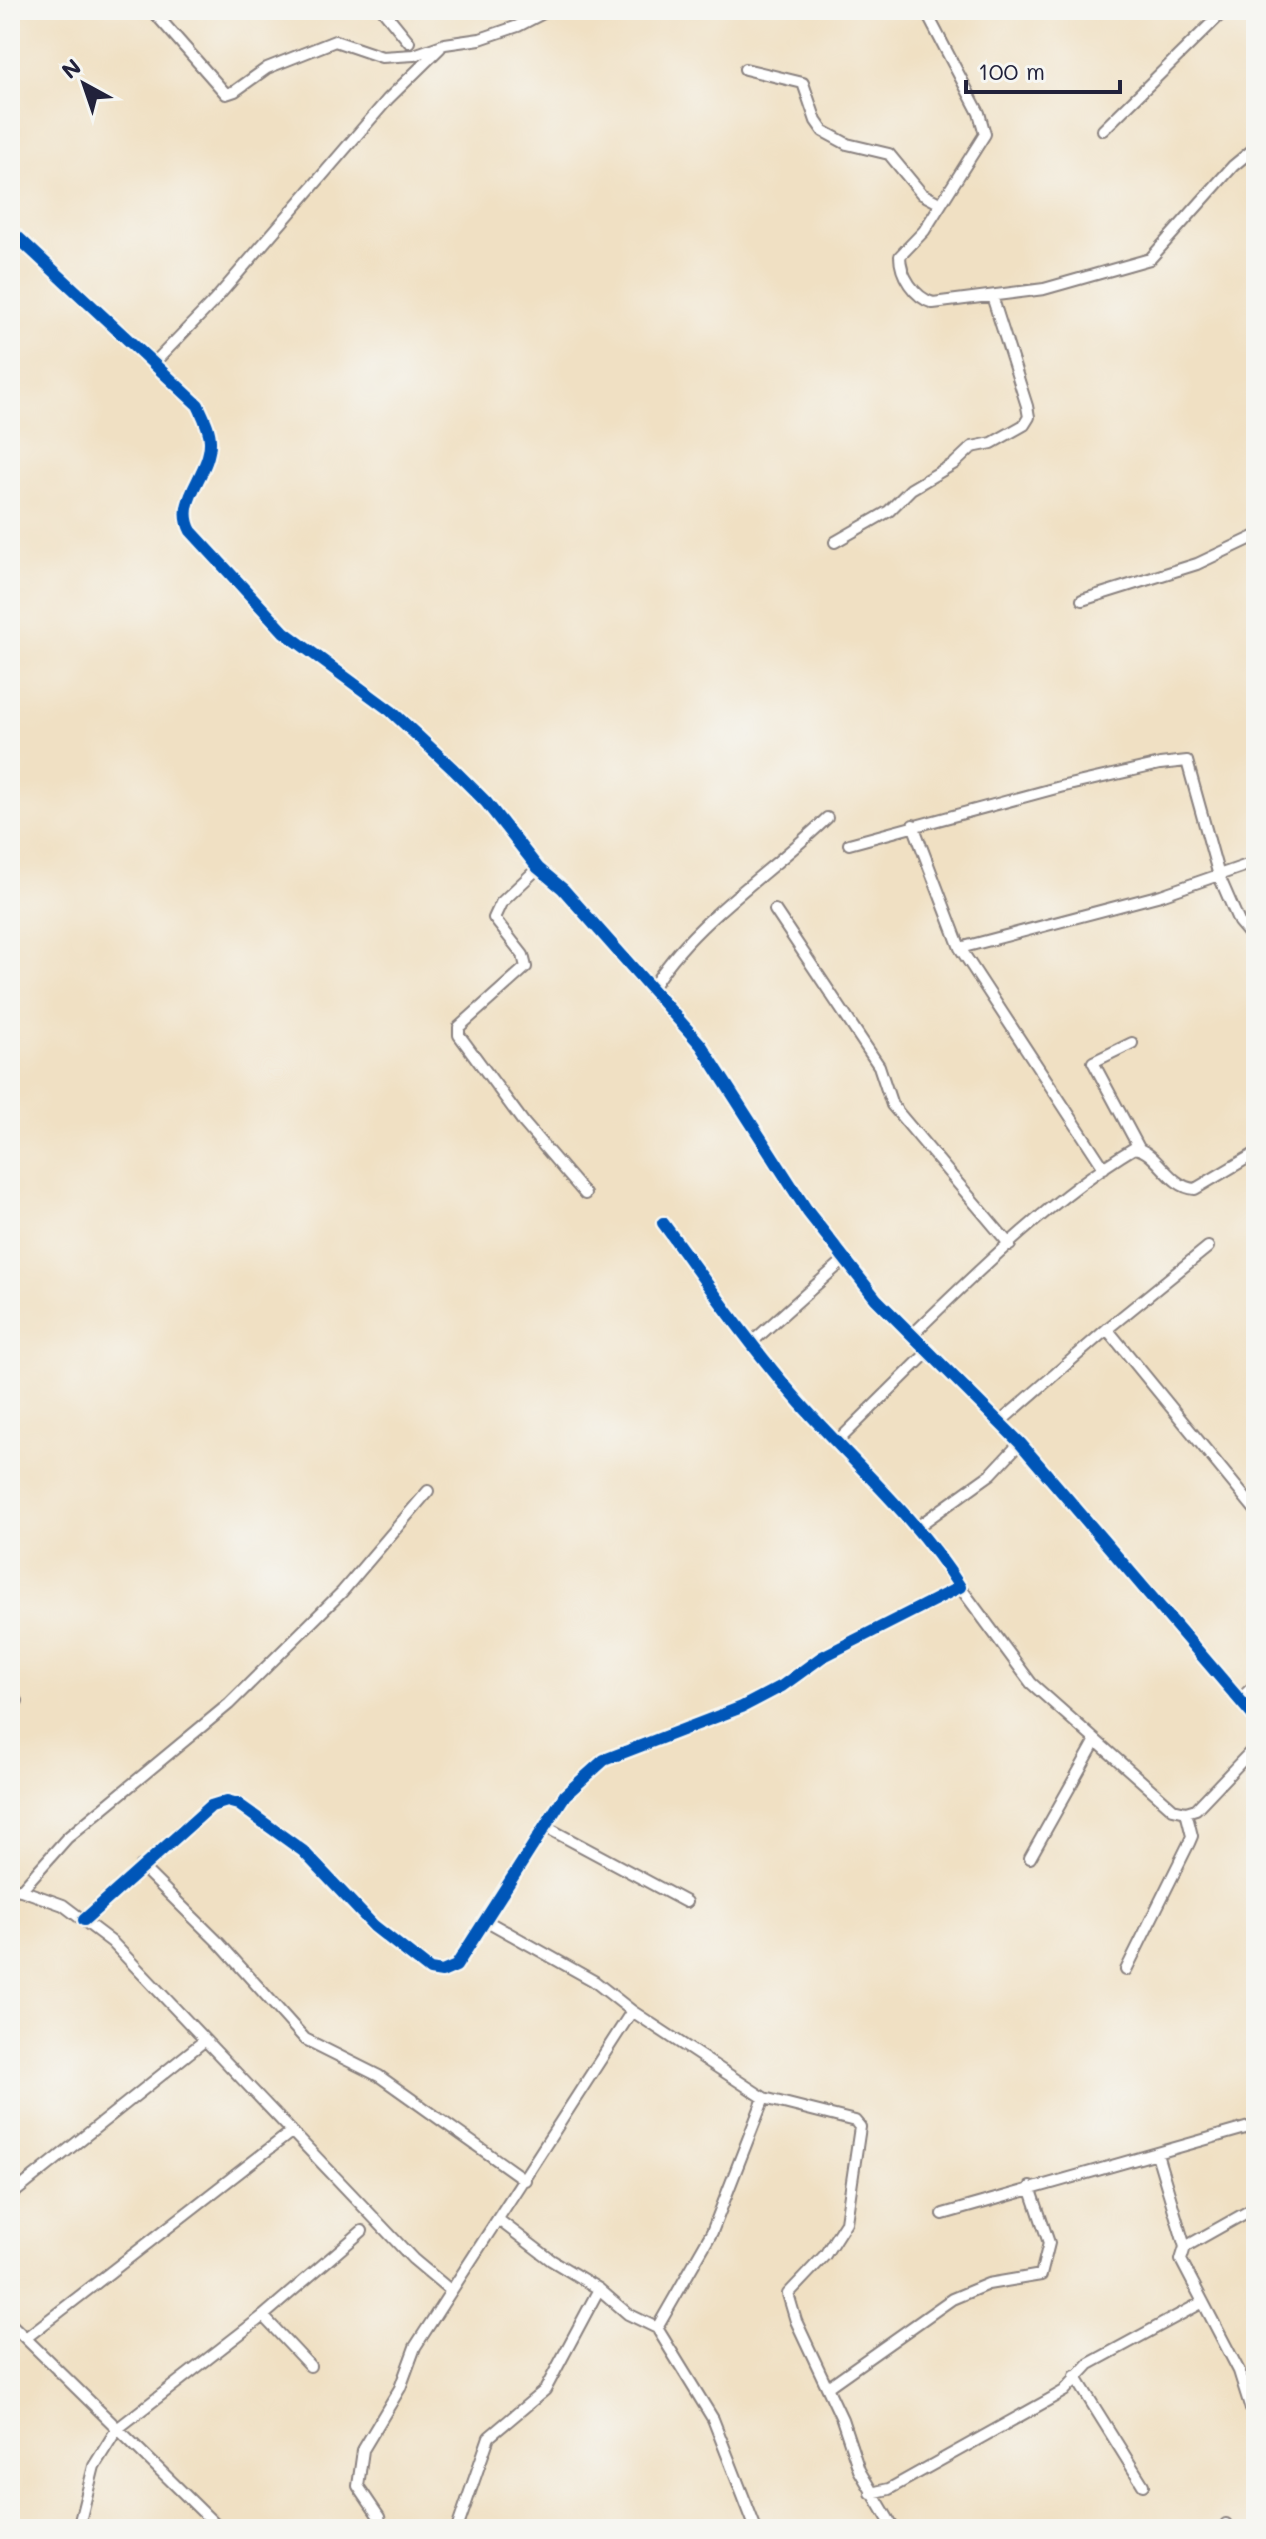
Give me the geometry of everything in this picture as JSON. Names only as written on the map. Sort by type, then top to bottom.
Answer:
[{"type":"street","points":[[152,10],[226,94],[267,68],[335,41],[382,57],[414,55],[445,44],[480,39],[518,26],[549,10]]},
{"type":"street","points":[[383,10],[409,42]]},
{"type":"street","points":[[925,10],[979,113],[985,134],[924,231],[900,256],[910,285],[924,300],[933,303],[1044,289],[1150,259],[1233,166],[1256,147]]},
{"type":"street","points":[[1103,130],[1225,10]]},
{"type":"street","points":[[154,363],[215,300],[388,99],[445,44]]},
{"type":"street","points":[[745,69],[803,83],[816,121],[823,131],[847,144],[889,154],[922,194],[941,204]]},
{"type":"street","points":[[10,230],[198,405],[210,441],[205,469],[188,501],[185,520],[191,531],[284,632],[391,711],[486,802],[538,868],[563,889],[701,1045],[808,1212],[844,1260],[911,1336],[1020,1443],[1256,1719]]},
{"type":"street","points":[[835,542],[889,511],[917,484],[955,463],[972,447],[992,443],[1024,425],[1029,417],[1027,406],[992,296]]},
{"type":"street","points":[[1082,600],[1197,564],[1256,536]]},
{"type":"street","points":[[849,844],[913,825],[1160,764],[1187,761],[1219,876],[1239,922],[1256,942]]},
{"type":"street","points":[[651,990],[669,963],[740,893],[827,818]]},
{"type":"street","points":[[913,825],[960,948],[1104,1168]]},
{"type":"street","points":[[960,948],[1091,915],[1256,862]]},
{"type":"street","points":[[538,868],[501,903],[494,918],[523,955],[526,967],[459,1027],[459,1035],[524,1123],[585,1194]]},
{"type":"street","points":[[775,910],[879,1066],[892,1105],[1010,1245]]},
{"type":"street","points":[[1132,1043],[1093,1062],[1139,1148],[1182,1186],[1195,1189],[1256,1153]]},
{"type":"street","points":[[911,1336],[967,1280],[1104,1168],[1139,1148]]},
{"type":"street","points":[[663,1223],[751,1343],[836,1443],[917,1527],[1031,1683],[1164,1802],[1186,1812]]},
{"type":"street","points":[[1000,1422],[1208,1247]]},
{"type":"street","points":[[751,1343],[844,1260]]},
{"type":"street","points":[[1107,1329],[1256,1511]]},
{"type":"street","points":[[836,1443],[928,1352]]},
{"type":"street","points":[[917,1527],[991,1474],[1020,1443]]},
{"type":"street","points":[[428,1491],[342,1592],[229,1704],[67,1838],[16,1889],[63,1905],[112,1942],[413,2259],[450,2290]]},
{"type":"street","points":[[84,1920],[211,1806],[227,1801],[238,1804],[303,1851],[374,1926],[430,1970],[442,1972],[456,1966],[565,1795],[604,1760],[742,1707],[782,1686],[822,1657],[960,1587]]},
{"type":"street","points":[[1239,1700],[1256,1684]]},
{"type":"street","points":[[1030,1858],[1095,1742]]},
{"type":"street","points":[[1186,1812],[1209,1799],[1256,1746]]},
{"type":"street","points":[[1126,1970],[1192,1836],[1186,1812]]},
{"type":"street","points":[[544,1826],[686,1902]]},
{"type":"street","points":[[141,1866],[219,1943],[305,2039],[379,2076],[525,2180]]},
{"type":"street","points":[[485,1920],[594,1981],[632,2011],[764,2098],[855,2121],[860,2127],[846,2222],[825,2255],[788,2294],[796,2321],[829,2386],[871,2493],[894,2529]]},
{"type":"street","points":[[382,2529],[379,2517],[358,2486],[363,2450],[400,2388],[415,2347],[450,2290],[500,2221],[632,2011]]},
{"type":"street","points":[[10,2196],[204,2041]]},
{"type":"street","points":[[657,2328],[712,2232],[764,2098]]},
{"type":"street","points":[[943,2214],[1256,2125]]},
{"type":"street","points":[[27,2337],[291,2132]]},
{"type":"street","points":[[1157,2154],[1185,2247],[1181,2260],[1239,2371],[1256,2425]]},
{"type":"street","points":[[829,2386],[952,2299],[988,2284],[1041,2275],[1049,2243],[1030,2187]]},
{"type":"street","points":[[1185,2247],[1256,2207]]},
{"type":"street","points":[[500,2221],[551,2260],[599,2289],[628,2314],[657,2328],[713,2419],[756,2529]]},
{"type":"street","points":[[78,2529],[94,2466],[117,2429],[263,2316],[362,2231]]},
{"type":"street","points":[[457,2529],[489,2437],[499,2424],[516,2417],[545,2390],[599,2289]]},
{"type":"street","points":[[871,2493],[889,2489],[1052,2398],[1064,2391],[1089,2364],[1203,2302]]},
{"type":"street","points":[[263,2316],[310,2366]]},
{"type":"street","points":[[10,2323],[220,2529]]},
{"type":"street","points":[[1075,2376],[1143,2485]]},
{"type":"cycle path","points":[[10,230],[198,405],[208,427],[210,441],[205,465],[187,508],[191,531],[284,632],[391,711],[486,802],[538,868],[563,889],[701,1045],[808,1212],[876,1299],[1020,1443],[1256,1719]]},
{"type":"cycle path","points":[[84,1920],[211,1806],[227,1801],[238,1804],[303,1851],[374,1926],[430,1970],[442,1972],[456,1966],[565,1795],[604,1760],[742,1707],[782,1686],[822,1657],[960,1587],[904,1514],[782,1381],[663,1223]]}]
